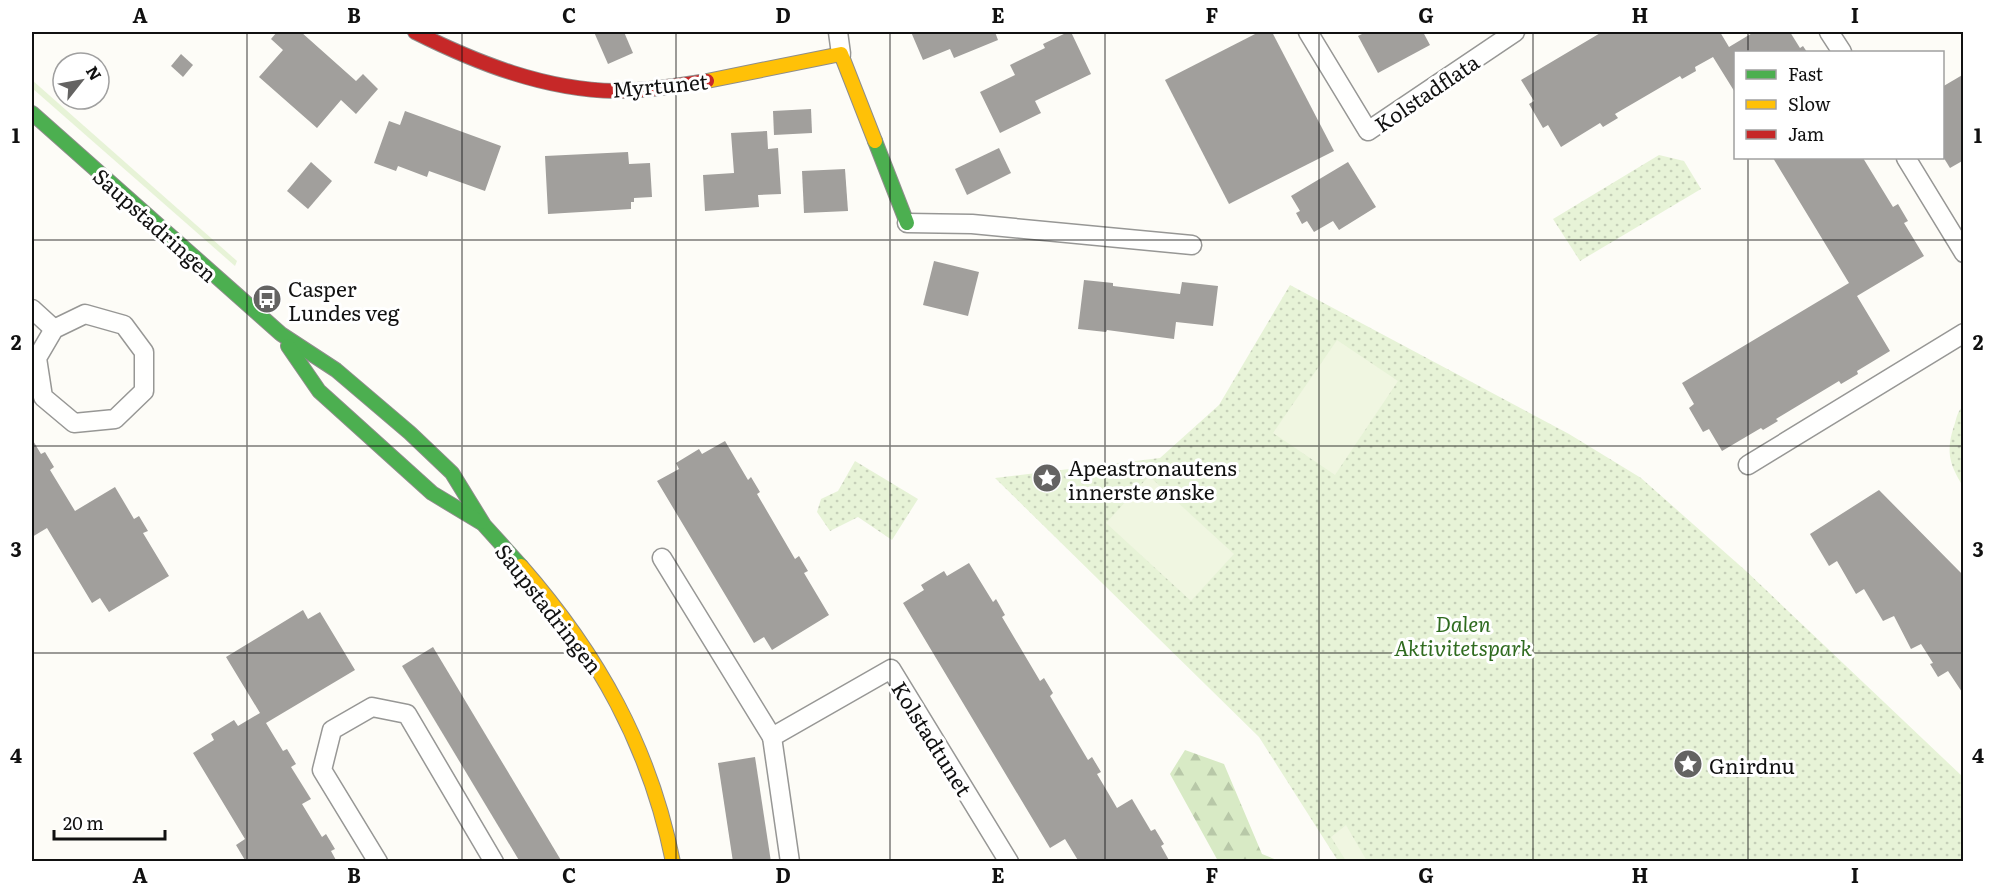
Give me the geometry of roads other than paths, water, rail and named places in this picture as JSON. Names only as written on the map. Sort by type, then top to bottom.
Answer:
[{"type":"street","name":"Myrtunet","points":[[415,32],[442,46],[495,67],[553,82],[601,90],[641,90],[704,82],[841,54]]},
{"type":"street","points":[[841,54],[908,223]]},
{"type":"street","name":"Saupstadringen","points":[[32,113],[281,334],[336,370],[410,433],[452,473],[484,525],[542,590],[578,636],[608,683],[633,737],[661,811],[673,861]]},
{"type":"street","name":"Saupstadringen","points":[[281,334],[319,390],[432,494],[484,525]]},
{"type":"lane","points":[[838,32],[841,54]]},
{"type":"lane","name":"Kolstadflata","points":[[1308,32],[1368,131],[1515,32]]},
{"type":"lane","points":[[1829,32],[1841,51]]},
{"type":"lane","points":[[1907,159],[1964,253]]},
{"type":"lane","points":[[908,223],[972,224],[1192,245]]},
{"type":"lane","points":[[32,309],[54,329]]},
{"type":"lane","points":[[85,314],[124,325],[144,352],[144,391],[115,419],[74,423],[43,397],[37,358],[54,329],[85,314]]},
{"type":"lane","points":[[1748,465],[1964,333]]},
{"type":"lane","points":[[662,558],[772,737],[790,861]]},
{"type":"lane","name":"Kolstadtunet","points":[[772,737],[891,669],[1009,861]]},
{"type":"lane","points":[[378,861],[322,770],[332,730],[372,707],[407,714],[494,861]]},
{"type":"place","name":"Casper Lundes veg","points":[[267,299]]},
{"type":"place","name":"Apeastronautens innerste ønske","points":[[1047,478]]},
{"type":"place","name":"Gnirdnu","points":[[1688,764]]},
{"type":"park label","name":"Dalen Aktivitetspark","points":[[1463,634]]}]
